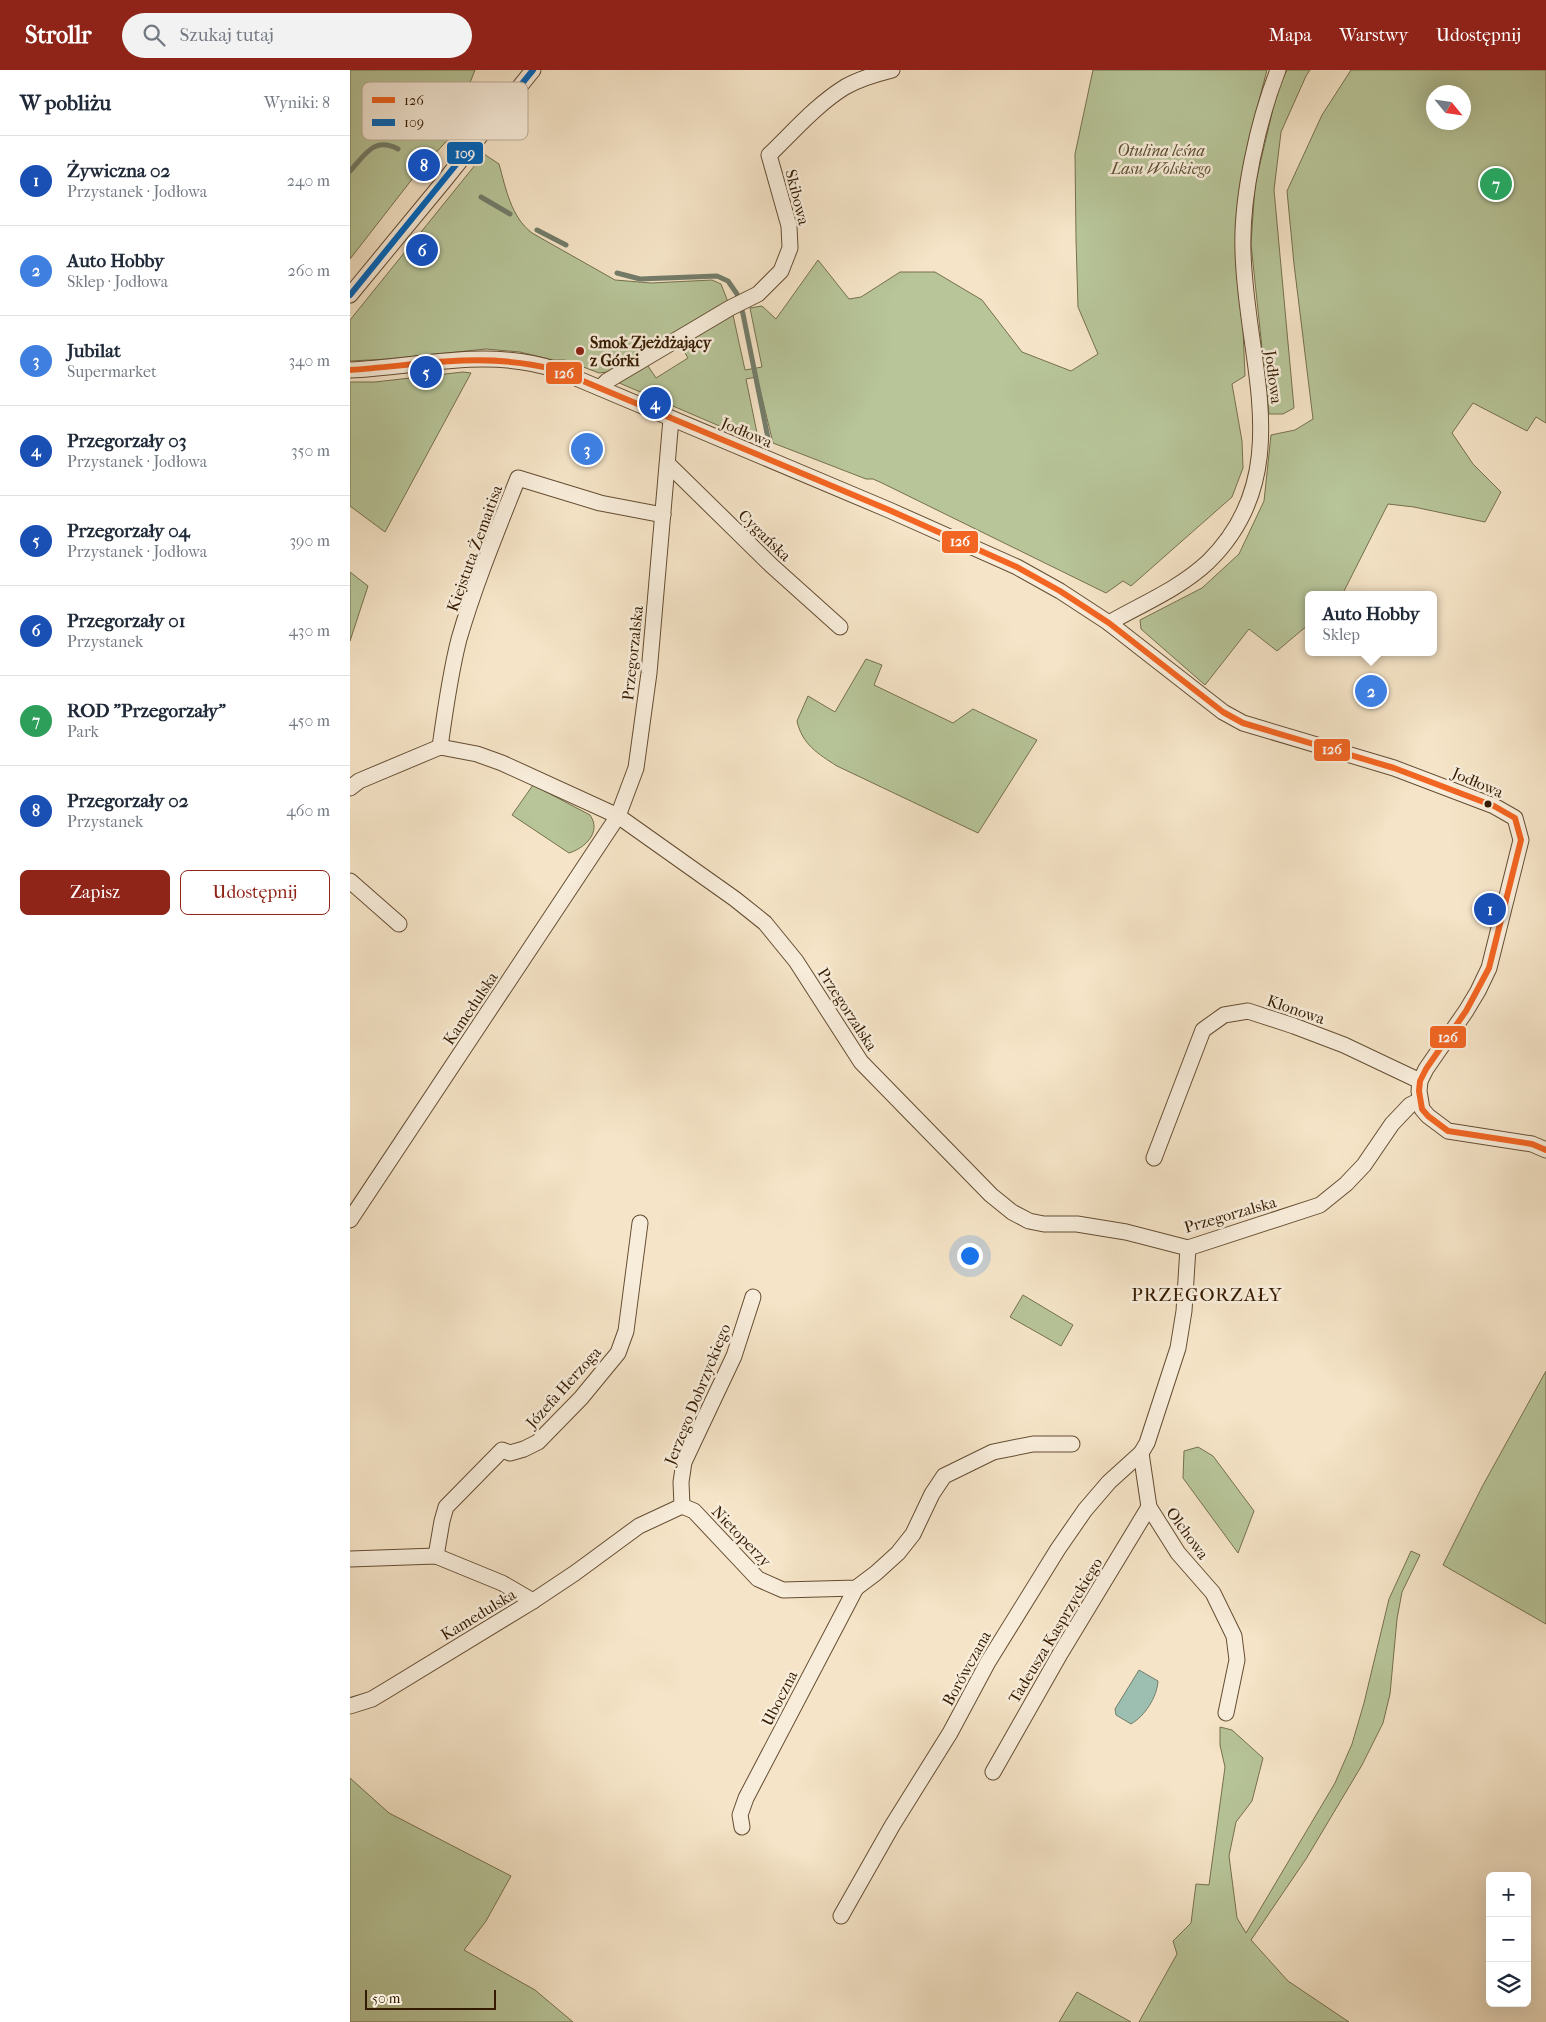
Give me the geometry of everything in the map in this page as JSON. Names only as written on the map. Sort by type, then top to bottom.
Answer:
[{"type":"street","points":[[523,82],[533,70]]},
{"type":"street","name":"Skibowa","points":[[600,388],[607,381],[730,308],[758,294],[781,272],[790,248],[789,226],[769,155],[810,114],[845,88],[871,76],[892,70]]},
{"type":"street","name":"Jodłowa","points":[[1109,623],[1164,594],[1204,565],[1234,529],[1253,492],[1260,463],[1261,413],[1249,321],[1243,236],[1248,191],[1261,119],[1278,70]]},
{"type":"street","points":[[350,295],[477,140]]},
{"type":"street","name":"Jodłowa","points":[[350,370],[491,358],[511,359],[543,366],[600,388],[889,510],[1017,567],[1060,591],[1109,623],[1223,712],[1243,723],[1394,768],[1494,806],[1515,818],[1521,840],[1489,968],[1478,992],[1426,1069],[1420,1081]]},
{"type":"street","name":"Przegorzalska","points":[[671,419],[649,673],[636,768],[618,816],[735,899],[765,923],[796,961],[861,1062],[991,1195],[1012,1212],[1029,1221],[1044,1224],[1061,1222],[1093,1226],[1126,1232],[1188,1248],[1320,1206],[1346,1184],[1364,1165],[1392,1124],[1410,1105],[1420,1100]]},
{"type":"street","name":"Cygańska","points":[[668,464],[772,566],[840,627]]},
{"type":"street","name":"Kiejstuta Żemaitisa","points":[[440,747],[446,702],[459,640],[482,569],[518,478],[600,503],[663,515]]},
{"type":"street","points":[[350,788],[359,781],[440,747],[477,754],[502,763],[618,816]]},
{"type":"street","name":"Kamedulska","points":[[350,1220],[618,816]]},
{"type":"street","points":[[350,880],[399,924]]},
{"type":"street","name":"Klonowa","points":[[1154,1158],[1203,1030],[1224,1015],[1248,1011],[1294,1026],[1344,1045],[1420,1081]]},
{"type":"street","points":[[1420,1081],[1420,1100],[1428,1116],[1448,1131],[1532,1144],[1546,1150]]},
{"type":"street","name":"Józefa Herzoga","points":[[436,1556],[446,1507],[502,1450],[510,1453],[538,1442],[581,1398],[618,1353],[626,1331],[640,1223]]},
{"type":"street","points":[[1141,1453],[1147,1442],[1178,1348],[1184,1311],[1188,1248]]},
{"type":"street","name":"Jerzego Dobrzyckiego","points":[[682,1506],[681,1482],[684,1462],[734,1356],[753,1297]]},
{"type":"street","points":[[856,1588],[876,1573],[898,1552],[912,1534],[932,1494],[944,1476],[961,1466],[993,1452],[1033,1444],[1072,1444]]},
{"type":"street","name":"Olchowa","points":[[1141,1453],[1149,1507],[1178,1553],[1212,1593],[1234,1636],[1237,1660],[1226,1714]]},
{"type":"street","name":"Borówczana","points":[[841,1916],[892,1826],[950,1733],[988,1662],[1058,1549],[1085,1510],[1109,1482],[1141,1453]]},
{"type":"street","points":[[533,1601],[576,1573],[639,1526],[682,1506]]},
{"type":"street","name":"Nietoperzy","points":[[682,1506],[694,1511],[758,1579],[772,1587],[783,1590],[856,1588]]},
{"type":"street","name":"Tadeusza Kasprzyckiego","points":[[993,1772],[1060,1654],[1149,1507]]},
{"type":"street","name":"Kamedulska","points":[[350,1559],[436,1556],[502,1583],[533,1601],[372,1699],[350,1706]]},
{"type":"street","name":"Uboczna","points":[[742,1827],[740,1815],[746,1798],[856,1588]]},
{"type":"green space","points":[[350,70],[475,70],[470,82],[362,82],[362,140],[447,140],[413,178],[350,259]]},
{"type":"green space","name":"Otulina leśna Lasu Wolskiego","points":[[1093,70],[1267,70],[1254,120],[1240,258],[1245,376],[1232,384],[1242,441],[1243,468],[1232,497],[1131,586],[1123,581],[1106,593],[882,483],[873,479],[866,479],[773,443],[757,377],[746,379],[759,443],[617,382],[646,363],[656,378],[688,358],[679,343],[733,315],[745,370],[762,367],[750,308],[762,306],[776,319],[818,260],[849,299],[861,297],[900,272],[935,272],[982,300],[1022,352],[1071,371],[1098,354],[1078,307],[1076,239],[1075,154]]},
{"type":"green space","points":[[1287,70],[1310,70],[1281,132],[1274,190],[1294,408],[1283,414],[1269,414],[1251,244],[1255,185],[1278,88]]},
{"type":"green space","points":[[1351,70],[1546,70],[1546,423],[1536,417],[1527,431],[1473,403],[1452,433],[1473,464],[1501,492],[1485,522],[1414,507],[1388,504],[1344,591],[1305,591],[1305,628],[1277,651],[1249,629],[1205,685],[1141,629],[1140,620],[1202,588],[1239,554],[1264,501],[1271,435],[1295,430],[1313,419],[1287,191],[1322,115]]},
{"type":"green space","points":[[484,154],[499,164],[514,211],[532,233],[615,280],[651,283],[712,280],[721,284],[728,302],[608,372],[599,373],[565,360],[553,360],[520,352],[486,349],[350,361],[350,320]]},
{"type":"green space","points":[[463,372],[471,373],[385,532],[350,506],[350,382],[375,382]]},
{"type":"green space","points":[[350,572],[368,586],[350,641]]},
{"type":"green space","points":[[866,659],[882,665],[874,685],[953,723],[973,709],[1037,740],[978,833],[837,766],[817,753],[803,736],[797,721],[808,696],[835,712]]},
{"type":"green space","points":[[533,785],[590,815],[594,827],[593,833],[586,843],[569,853],[512,815]]},
{"type":"green space","points":[[1023,1295],[1073,1325],[1061,1346],[1010,1317]]},
{"type":"green space","points":[[1546,1371],[1546,1624],[1443,1565],[1482,1487]]},
{"type":"green space","points":[[1198,1447],[1213,1456],[1254,1511],[1238,1553],[1183,1478],[1184,1451]]},
{"type":"green space","points":[[1411,1551],[1420,1555],[1402,1592],[1397,1619],[1390,1694],[1383,1723],[1362,1765],[1306,1859],[1251,1940],[1288,1981],[1349,2022],[1139,2022],[1177,1954],[1173,1941],[1191,1923],[1196,1884],[1209,1885],[1225,1767],[1220,1745],[1220,1727],[1232,1730],[1263,1758],[1252,1801],[1236,1822],[1229,1856],[1237,1918],[1246,1933],[1335,1783],[1352,1744],[1389,1599]]},
{"type":"green space","points":[[350,1778],[389,1813],[511,1876],[486,1921],[464,1950],[535,1990],[573,2022],[350,2022]]},
{"type":"green space","points":[[1077,1992],[1131,2022],[1059,2022]]},
{"type":"shaded area","points":[[1139,1670],[1158,1681],[1153,1700],[1141,1716],[1131,1724],[1116,1715],[1115,1709]]},
{"type":"waterway","points":[[350,171],[365,154],[376,146],[390,146],[398,149]]},
{"type":"waterway","points":[[481,197],[510,214]]},
{"type":"waterway","points":[[537,230],[566,245]]},
{"type":"waterway","points":[[617,273],[640,279],[717,276],[728,281],[737,294],[743,314],[769,443]]},
{"type":"transit line","name":"109","points":[[523,82],[533,70]]},
{"type":"transit line","name":"109","points":[[350,295],[476,140]]},
{"type":"transit line","name":"126","points":[[350,370],[479,360],[530,364],[557,370],[889,510],[1017,567],[1060,591],[1109,623],[1223,712],[1243,723],[1394,768],[1494,806],[1515,818],[1521,840],[1489,968],[1466,1011],[1426,1069],[1420,1081],[1419,1091],[1422,1109],[1448,1131],[1532,1144],[1546,1150]]},
{"type":"place","name":"Przegorzały 02","points":[[424,165]]},
{"type":"place","name":"ROD \"Przegorzały\"","points":[[1496,184]]},
{"type":"place","name":"Przegorzały 01","points":[[422,250]]},
{"type":"place","name":"Smok Zjeżdżający z Górki","points":[[580,351]]},
{"type":"place","name":"Przegorzały 04","points":[[426,372]]},
{"type":"place","name":"Przegorzały 03","points":[[655,403]]},
{"type":"place","name":"Jubilat","points":[[587,449]]},
{"type":"place","name":"Auto Hobby","points":[[1371,691]]},
{"type":"place","name":"Żywiczna 02","points":[[1490,909]]},
{"type":"district","name":"PRZEGORZAŁY","points":[[1207,1294]]}]
